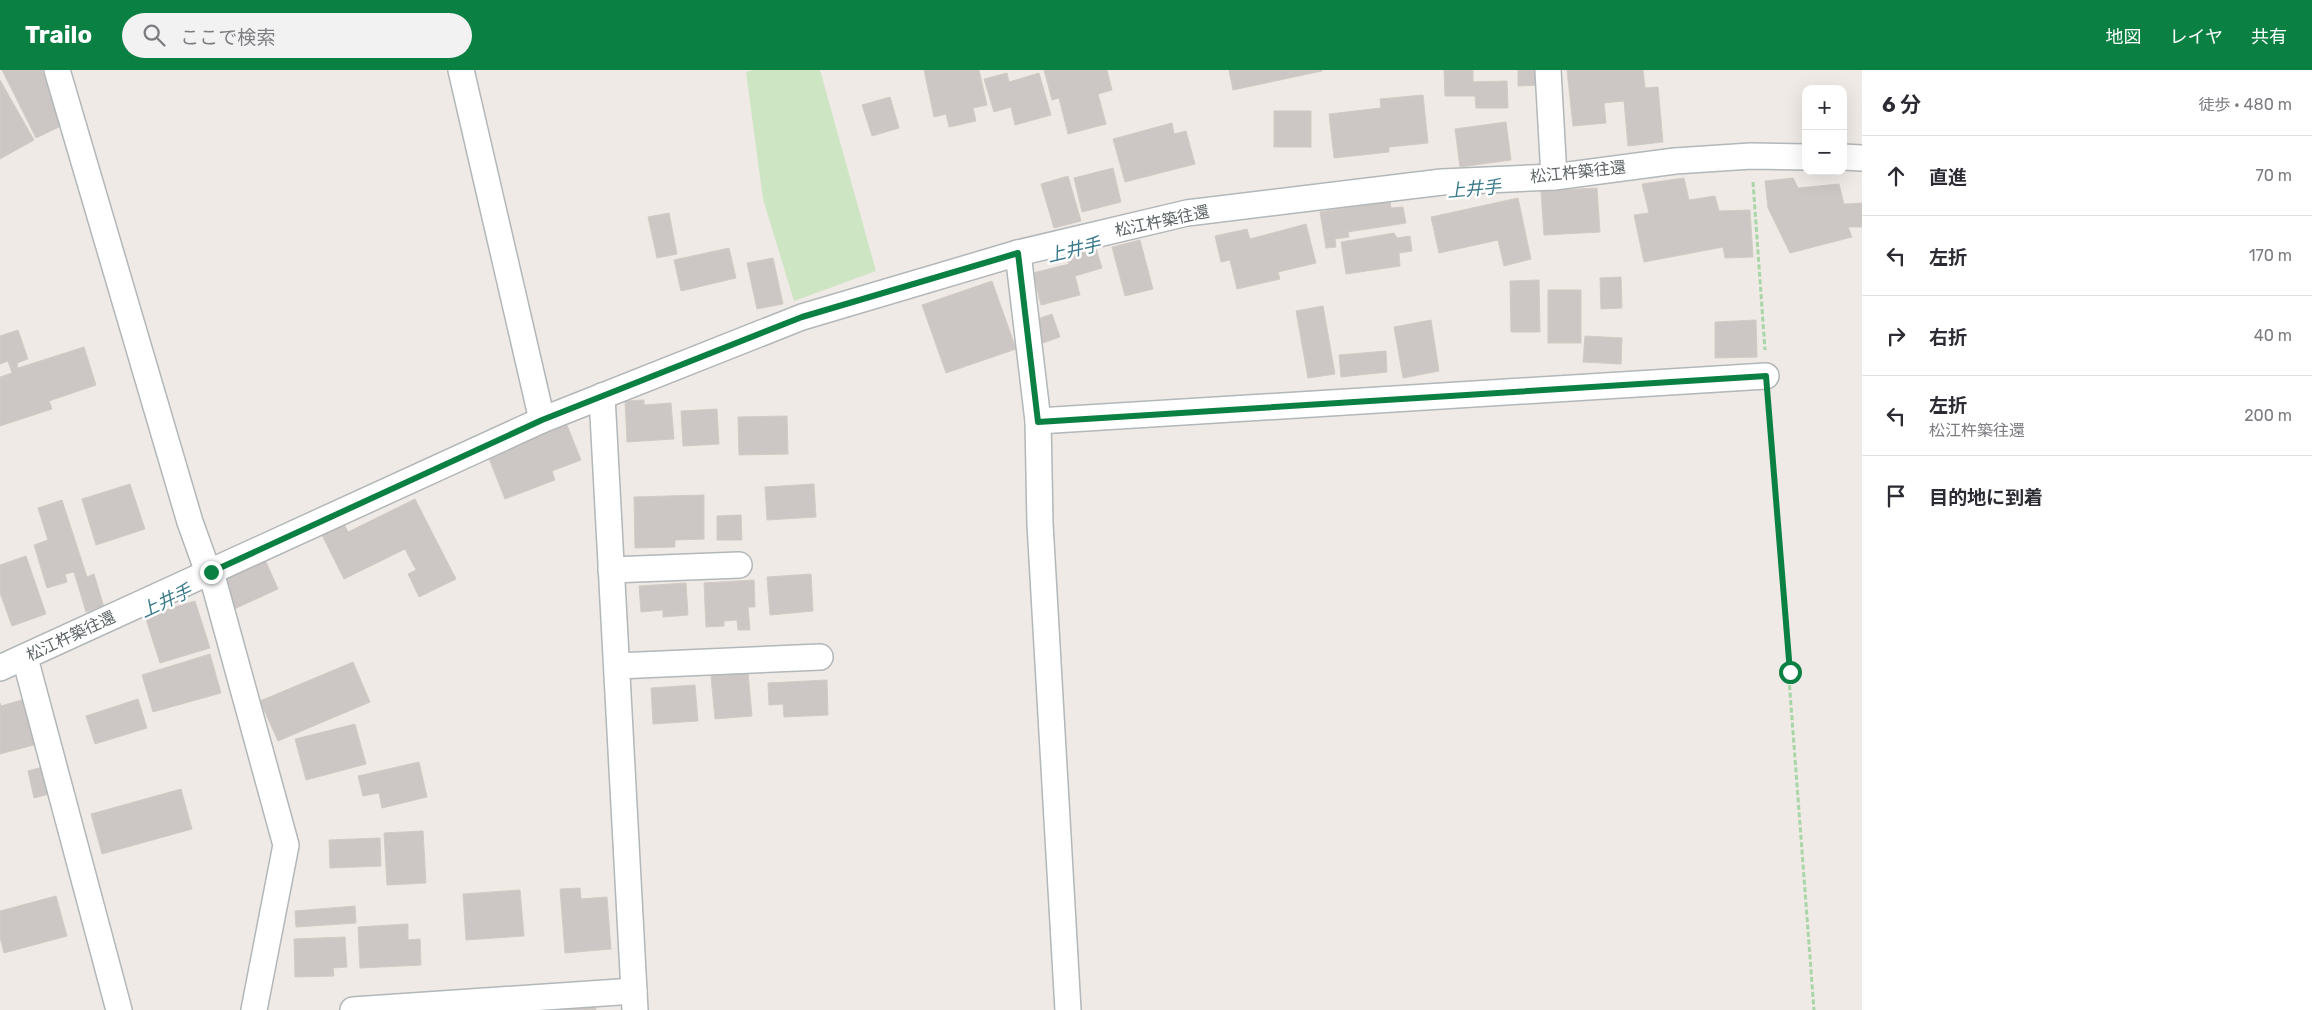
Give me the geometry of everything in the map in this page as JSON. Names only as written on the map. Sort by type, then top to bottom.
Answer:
[{"type":"street","points":[[57,70],[190,522],[210,572],[286,845],[254,1010]]},
{"type":"street","points":[[461,70],[542,420]]},
{"type":"street","points":[[1548,70],[1554,177]]},
{"type":"street","name":"松江杵築往還","points":[[0,668],[542,420],[802,317],[1018,253],[1187,213],[1442,182],[1554,177],[1675,161],[1751,156],[1802,157]]},
{"type":"street","points":[[1847,157],[1862,158]]},
{"type":"street","points":[[1018,253],[1038,422],[1040,524],[1068,1010]]},
{"type":"street","points":[[1038,422],[1766,376]]},
{"type":"street","points":[[353,1010],[635,1000],[602,396]]},
{"type":"street","points":[[612,570],[739,566]]},
{"type":"street","points":[[616,666],[820,657]]},
{"type":"street","points":[[25,658],[118,1010]]},
{"type":"path","points":[[1751,156],[1814,1010]]},
{"type":"green space","points":[[753,70],[820,70],[876,271],[794,301],[763,199],[746,72]]},
{"type":"building","points":[[2,70],[42,70],[61,126],[36,138]]},
{"type":"building","points":[[924,70],[979,70],[987,105],[973,108],[976,121],[949,127],[946,114],[934,117]]},
{"type":"building","points":[[1044,70],[1107,70],[1112,90],[1098,94],[1106,124],[1068,134],[1059,98],[1052,100]]},
{"type":"building","points":[[1229,70],[1322,70],[1322,71],[1233,90]]},
{"type":"building","points":[[1444,70],[1473,70],[1473,82],[1507,81],[1508,108],[1476,108],[1475,96],[1445,96]]},
{"type":"building","points":[[1518,70],[1544,70],[1544,85],[1518,86]]},
{"type":"building","points":[[1567,70],[1643,70],[1645,88],[1658,87],[1663,142],[1628,146],[1624,101],[1604,103],[1606,123],[1573,126]]},
{"type":"building","points":[[1007,73],[1009,82],[1039,73],[1051,115],[1015,125],[1011,107],[994,112],[984,79]]},
{"type":"building","points":[[0,80],[34,140],[0,159]]},
{"type":"building","points":[[1423,95],[1428,143],[1389,147],[1389,152],[1334,158],[1329,114],[1381,108],[1380,99]]},
{"type":"building","points":[[890,97],[899,128],[872,136],[862,105]]},
{"type":"building","points":[[1274,111],[1311,111],[1311,147],[1274,147]]},
{"type":"building","points":[[1506,122],[1511,160],[1460,167],[1455,129]]},
{"type":"building","points":[[1172,123],[1174,134],[1186,131],[1195,164],[1125,182],[1113,139]]},
{"type":"building","points":[[1113,168],[1121,202],[1082,212],[1074,178]]},
{"type":"building","points":[[1068,176],[1081,221],[1054,228],[1041,184]]},
{"type":"building","points":[[1684,178],[1689,200],[1715,196],[1719,211],[1750,210],[1753,257],[1725,258],[1723,247],[1644,262],[1634,215],[1649,213],[1642,184]]},
{"type":"building","points":[[1793,178],[1798,188],[1839,184],[1844,204],[1862,203],[1862,227],[1848,227],[1852,237],[1790,253],[1768,208],[1765,181]]},
{"type":"building","points":[[1597,188],[1600,232],[1544,235],[1541,191]]},
{"type":"building","points":[[1518,198],[1531,259],[1504,266],[1498,240],[1439,253],[1431,217]]},
{"type":"building","points":[[1390,201],[1391,208],[1403,207],[1406,223],[1348,232],[1349,237],[1335,239],[1336,247],[1326,248],[1320,212]]},
{"type":"building","points":[[669,213],[677,254],[657,258],[648,217]]},
{"type":"building","points":[[1306,224],[1316,263],[1278,272],[1280,279],[1237,289],[1230,260],[1221,262],[1215,236],[1247,229],[1250,239]]},
{"type":"building","points":[[1394,233],[1397,238],[1410,236],[1412,251],[1399,253],[1400,266],[1346,274],[1341,242]]},
{"type":"building","points":[[1140,240],[1153,289],[1125,296],[1112,247]]},
{"type":"building","points":[[729,248],[736,278],[681,291],[674,260]]},
{"type":"building","points":[[1096,248],[1102,268],[1075,276],[1080,295],[1041,305],[1033,273],[1069,264],[1067,255]]},
{"type":"building","points":[[773,258],[783,304],[757,309],[747,263]]},
{"type":"building","points":[[1621,277],[1622,308],[1601,309],[1600,278]]},
{"type":"building","points":[[1539,280],[1540,332],[1511,332],[1510,281]]},
{"type":"building","points":[[992,281],[1016,349],[946,373],[922,305]]},
{"type":"building","points":[[1548,290],[1581,290],[1581,343],[1548,343]]},
{"type":"building","points":[[1323,306],[1335,374],[1308,378],[1296,311]]},
{"type":"building","points":[[1052,314],[1060,337],[1040,344],[1032,321]]},
{"type":"building","points":[[1431,320],[1439,371],[1403,378],[1394,327]]},
{"type":"building","points":[[1756,320],[1757,357],[1715,358],[1715,322]]},
{"type":"building","points":[[18,330],[28,359],[17,363],[18,368],[84,347],[96,385],[49,401],[52,409],[0,426],[0,377],[12,373],[8,361],[0,364],[0,336]]},
{"type":"building","points":[[1585,336],[1622,338],[1621,364],[1583,362]]},
{"type":"building","points":[[1386,351],[1387,372],[1341,377],[1339,355]]},
{"type":"building","points":[[644,400],[644,405],[671,403],[674,439],[627,442],[625,401]]},
{"type":"building","points":[[717,409],[719,444],[683,446],[681,411]]},
{"type":"building","points":[[787,416],[788,454],[739,455],[738,417]]},
{"type":"building","points":[[567,425],[581,460],[552,471],[555,480],[505,499],[488,456]]},
{"type":"building","points":[[130,484],[145,529],[96,545],[82,499]]},
{"type":"building","points":[[814,484],[816,517],[767,520],[765,487]]},
{"type":"building","points":[[704,495],[704,539],[675,540],[675,547],[635,548],[634,497]]},
{"type":"building","points":[[415,499],[456,579],[419,597],[408,574],[416,570],[405,549],[344,579],[319,529],[341,518],[348,532]]},
{"type":"building","points":[[62,500],[87,577],[94,574],[104,607],[86,612],[74,572],[65,574],[67,582],[47,588],[34,545],[48,540],[38,508]]},
{"type":"building","points":[[741,515],[742,540],[717,540],[717,516]]},
{"type":"building","points":[[263,555],[278,589],[232,610],[217,576]]},
{"type":"building","points":[[26,556],[46,614],[12,626],[0,593],[0,565]]},
{"type":"building","points":[[811,574],[813,611],[770,615],[767,577]]},
{"type":"building","points":[[754,580],[755,607],[748,607],[750,630],[738,630],[737,620],[724,621],[724,626],[706,627],[704,583]]},
{"type":"building","points":[[686,583],[688,615],[663,617],[663,610],[641,612],[639,586]]},
{"type":"building","points":[[195,601],[210,648],[160,663],[145,616]]},
{"type":"building","points":[[210,654],[221,693],[153,712],[142,675]]},
{"type":"building","points":[[353,662],[370,702],[278,741],[260,701]]},
{"type":"building","points":[[748,673],[752,716],[715,719],[711,676]]},
{"type":"building","points":[[827,680],[828,715],[784,717],[783,704],[769,705],[768,683]]},
{"type":"building","points":[[695,685],[698,721],[653,724],[651,688]]},
{"type":"building","points":[[32,697],[45,742],[0,754],[0,703],[1,706]]},
{"type":"building","points":[[138,699],[147,728],[95,744],[86,716]]},
{"type":"building","points":[[355,724],[366,764],[306,780],[295,739]]},
{"type":"building","points":[[419,762],[427,797],[382,808],[379,793],[363,796],[358,776]]},
{"type":"building","points":[[50,765],[57,792],[34,798],[28,771]]},
{"type":"building","points":[[181,789],[192,829],[102,854],[91,814]]},
{"type":"building","points":[[423,831],[426,883],[387,885],[384,833]]},
{"type":"building","points":[[380,838],[381,866],[330,868],[329,840]]},
{"type":"building","points":[[580,888],[581,899],[607,897],[611,949],[565,953],[560,889]]},
{"type":"building","points":[[520,890],[524,936],[466,940],[463,894]]},
{"type":"building","points":[[56,896],[67,936],[4,953],[0,937],[0,911]]},
{"type":"building","points":[[355,906],[356,923],[296,927],[295,911]]},
{"type":"building","points":[[408,924],[408,940],[420,939],[421,965],[360,968],[358,927]]},
{"type":"building","points":[[345,937],[347,967],[333,968],[334,976],[295,977],[294,939]]},
{"type":"building","points":[[595,1006],[596,1010],[533,1010]]},
{"type":"route","points":[[211,572],[542,420],[802,317],[1018,253],[1038,422],[1766,376],[1790,672]]},
{"type":"water label","name":"上井手","points":[[1474,189]]},
{"type":"water label","name":"上井手","points":[[1074,250]]},
{"type":"water label","name":"上井手","points":[[166,601]]}]
